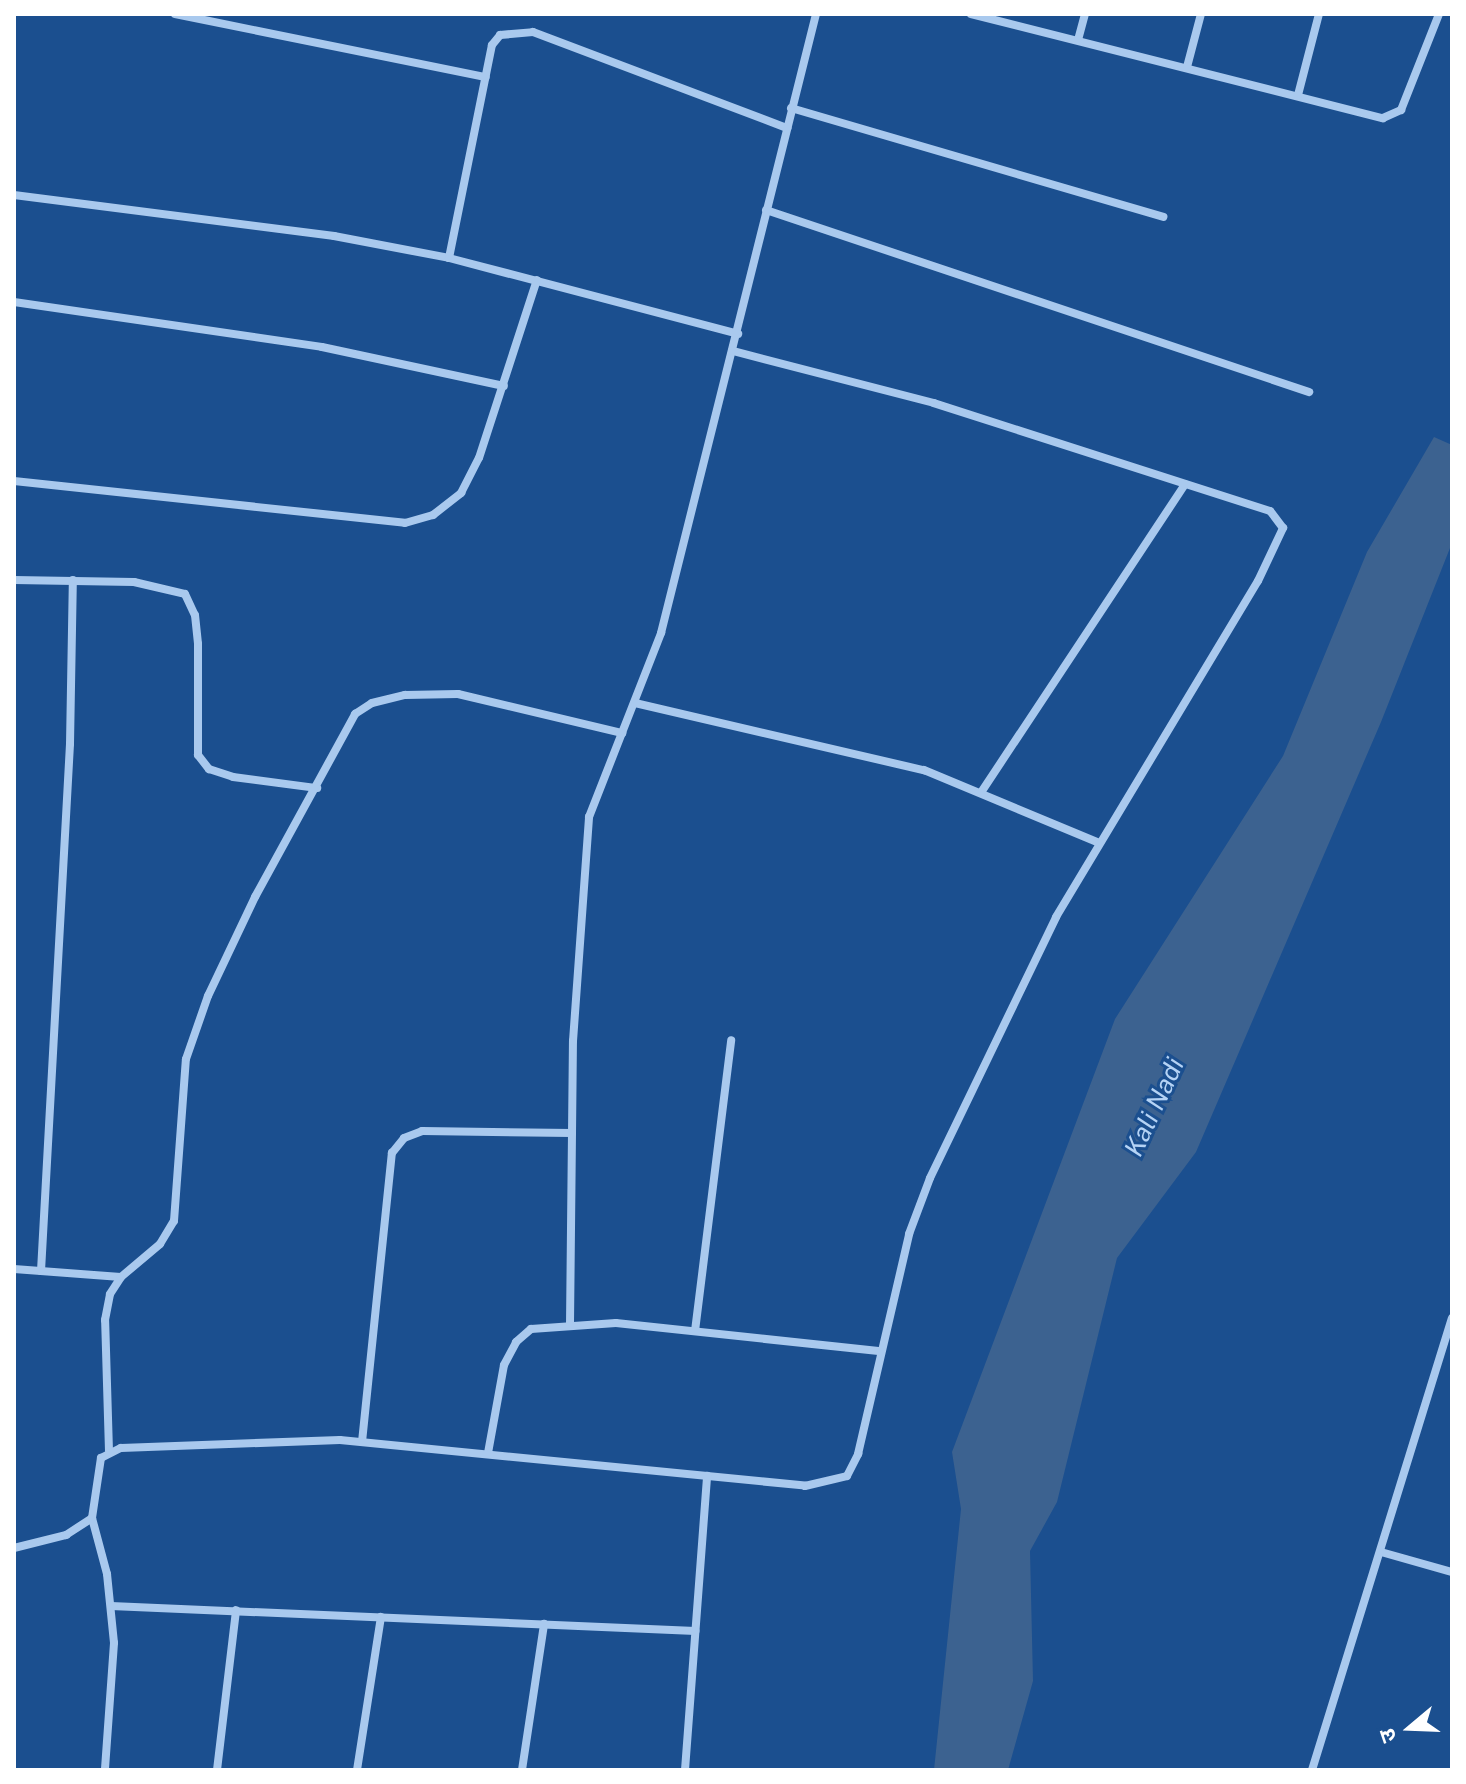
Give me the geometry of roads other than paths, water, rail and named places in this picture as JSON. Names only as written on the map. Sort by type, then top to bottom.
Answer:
[{"type":"street","points":[[175,14],[486,77]]},
{"type":"street","points":[[570,1324],[572,1133],[582,869],[589,817],[665,619],[816,14]]},
{"type":"street","points":[[971,14],[1383,118],[1401,110],[1439,14]]},
{"type":"street","points":[[1078,40],[1085,14]]},
{"type":"street","points":[[1187,67],[1201,14]]},
{"type":"street","points":[[1298,95],[1319,14]]},
{"type":"street","points":[[449,258],[492,45],[500,35],[533,32],[787,128]]},
{"type":"street","points":[[791,108],[1163,217]]},
{"type":"street","points":[[14,195],[334,236],[449,258],[738,334]]},
{"type":"street","points":[[766,210],[1309,392]]},
{"type":"street","points":[[14,481],[405,523],[433,515],[461,493],[479,458],[537,280]]},
{"type":"street","points":[[14,302],[322,347],[504,386]]},
{"type":"street","points":[[109,1451],[261,1441],[362,1442],[805,1486],[847,1476],[858,1454],[879,1351],[909,1234],[930,1178],[1056,917],[1258,581],[1283,528],[1270,511],[934,403],[733,351]]},
{"type":"street","points":[[982,791],[1185,484]]},
{"type":"street","points":[[14,580],[168,586],[185,594],[195,615],[198,644],[198,755],[209,769],[233,777],[317,788]]},
{"type":"street","points":[[41,1271],[70,744],[73,580]]},
{"type":"street","points":[[105,1770],[113,1675],[111,1606],[92,1518],[98,1467],[109,1451],[105,1320],[110,1294],[121,1277],[160,1244],[174,1221],[186,1059],[208,996],[248,911],[355,714],[372,703],[405,695],[458,694],[622,733]]},
{"type":"street","points":[[635,703],[924,770],[982,791],[1099,843]]},
{"type":"street","points":[[695,1331],[731,1040]]},
{"type":"street","points":[[362,1442],[392,1153],[404,1138],[437,1129],[572,1133]]},
{"type":"street","points":[[14,1269],[121,1277]]},
{"type":"street","points":[[1312,1770],[1452,1318]]},
{"type":"street","points":[[488,1453],[504,1365],[516,1342],[531,1329],[570,1324],[695,1331],[879,1351]]},
{"type":"street","points":[[1441,1355],[1452,1356]]},
{"type":"street","points":[[685,1770],[707,1476]]},
{"type":"street","points":[[14,1548],[66,1535],[92,1518]]},
{"type":"street","points":[[1381,1552],[1452,1572]]},
{"type":"street","points":[[111,1606],[695,1631]]},
{"type":"street","points":[[217,1770],[236,1610]]},
{"type":"street","points":[[357,1770],[381,1617]]},
{"type":"street","points":[[522,1770],[544,1624]]},
{"type":"water","name":"Kali Nadi","points":[[1434,437],[1452,445],[1452,543],[1381,722],[1196,1152],[1117,1258],[1057,1502],[1030,1551],[1033,1681],[1008,1770],[934,1770],[961,1509],[952,1452],[1115,1019],[1283,756],[1367,552]]}]
